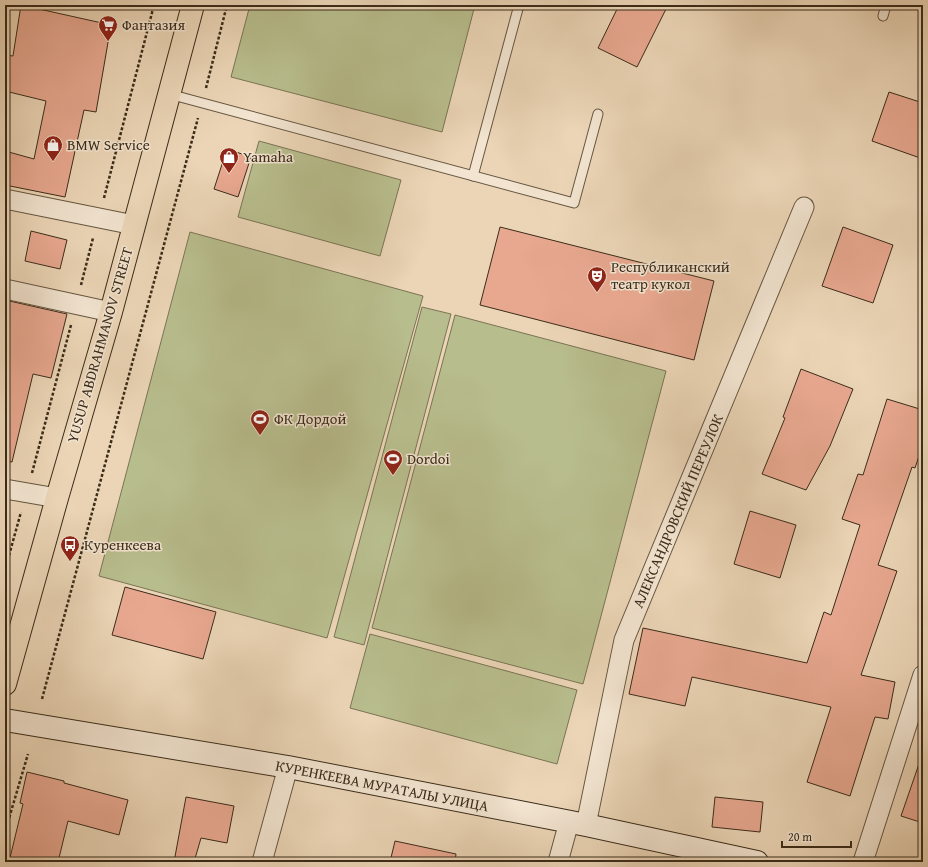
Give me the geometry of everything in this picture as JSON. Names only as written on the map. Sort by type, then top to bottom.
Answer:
[{"type":"main road","name":"YUSUP ABDRAHMANOV STREET","points":[[5,684],[111,312],[193,5]]},
{"type":"street","points":[[5,199],[134,225]]},
{"type":"street","name":"АЛЕКСАНДРОВСКИЙ ПЕРЕУЛОК","points":[[558,862],[577,824],[624,640],[804,207]]},
{"type":"street","points":[[5,289],[111,312]]},
{"type":"street","points":[[5,489],[57,498]]},
{"type":"street","points":[[862,862],[923,675]]},
{"type":"street","name":"КУРЕНКЕЕВА МУРАТАЛЫ УЛИЦА","points":[[5,720],[288,767],[577,824],[757,862]]},
{"type":"street","points":[[262,862],[288,767]]},
{"type":"lane","points":[[473,176],[519,5]]},
{"type":"lane","points":[[883,16],[886,5]]},
{"type":"lane","points":[[170,94],[574,203],[598,114]]},
{"type":"path","points":[[42,699],[227,5]]},
{"type":"path","points":[[5,832],[28,754]]},
{"type":"green space","points":[[250,5],[475,5],[442,132],[231,77]]},
{"type":"green space","points":[[259,141],[401,180],[380,256],[238,217]]},
{"type":"green space","name":"ФК Дордой","points":[[190,232],[423,296],[327,638],[99,576]]},
{"type":"green space","name":"Dordoi","points":[[422,307],[451,314],[364,645],[334,637]]},
{"type":"green space","points":[[455,315],[666,371],[583,684],[372,628]]},
{"type":"green space","points":[[370,634],[577,690],[557,764],[350,708]]},
{"type":"building","points":[[21,5],[111,25],[96,112],[84,110],[65,197],[5,185],[5,151],[34,159],[46,101],[5,91],[5,55],[13,56]]},
{"type":"building","points":[[619,5],[668,5],[637,67],[598,48]]},
{"type":"building","points":[[889,92],[923,103],[923,159],[872,141]]},
{"type":"building","points":[[227,149],[251,157],[238,197],[214,189]]},
{"type":"building","name":"Республиканский театр кукол","points":[[500,227],[714,281],[694,360],[480,305]]},
{"type":"building","points":[[843,227],[893,245],[873,303],[822,286]]},
{"type":"building","points":[[31,231],[67,240],[60,269],[25,261]]},
{"type":"building","points":[[5,300],[67,314],[51,378],[33,374],[12,462],[5,461]]},
{"type":"building","points":[[801,369],[853,389],[830,446],[806,490],[762,474],[785,418],[783,417]]},
{"type":"building","points":[[887,399],[923,410],[923,444],[915,468],[912,467],[878,565],[897,571],[861,675],[895,682],[888,719],[875,717],[850,796],[807,782],[831,707],[692,677],[685,706],[629,694],[643,628],[807,663],[824,612],[831,615],[860,525],[842,519],[858,474],[863,475]]},
{"type":"building","points":[[750,511],[796,525],[780,578],[734,564]]},
{"type":"building","points":[[125,587],[216,612],[203,659],[112,635]]},
{"type":"building","points":[[920,761],[923,762],[923,823],[901,816]]},
{"type":"building","points":[[27,772],[64,781],[64,783],[128,800],[119,835],[68,821],[58,862],[9,862],[23,804],[20,803]]},
{"type":"building","points":[[186,797],[234,806],[227,843],[201,838],[194,862],[174,862]]},
{"type":"building","points":[[715,797],[763,802],[760,832],[712,827]]},
{"type":"building","points":[[395,841],[456,854],[455,862],[390,862]]},
{"type":"place","name":"Фантазия","points":[[108,42]]},
{"type":"place","name":"BMW Service","points":[[53,162]]},
{"type":"place","name":"Yamaha","points":[[229,174]]},
{"type":"place","name":"Республиканский театр кукол","points":[[597,293]]},
{"type":"place","name":"ФК Дордой","points":[[260,436]]},
{"type":"place","name":"Dordoi","points":[[393,476]]},
{"type":"place","name":"Куренкеева","points":[[70,562]]}]
